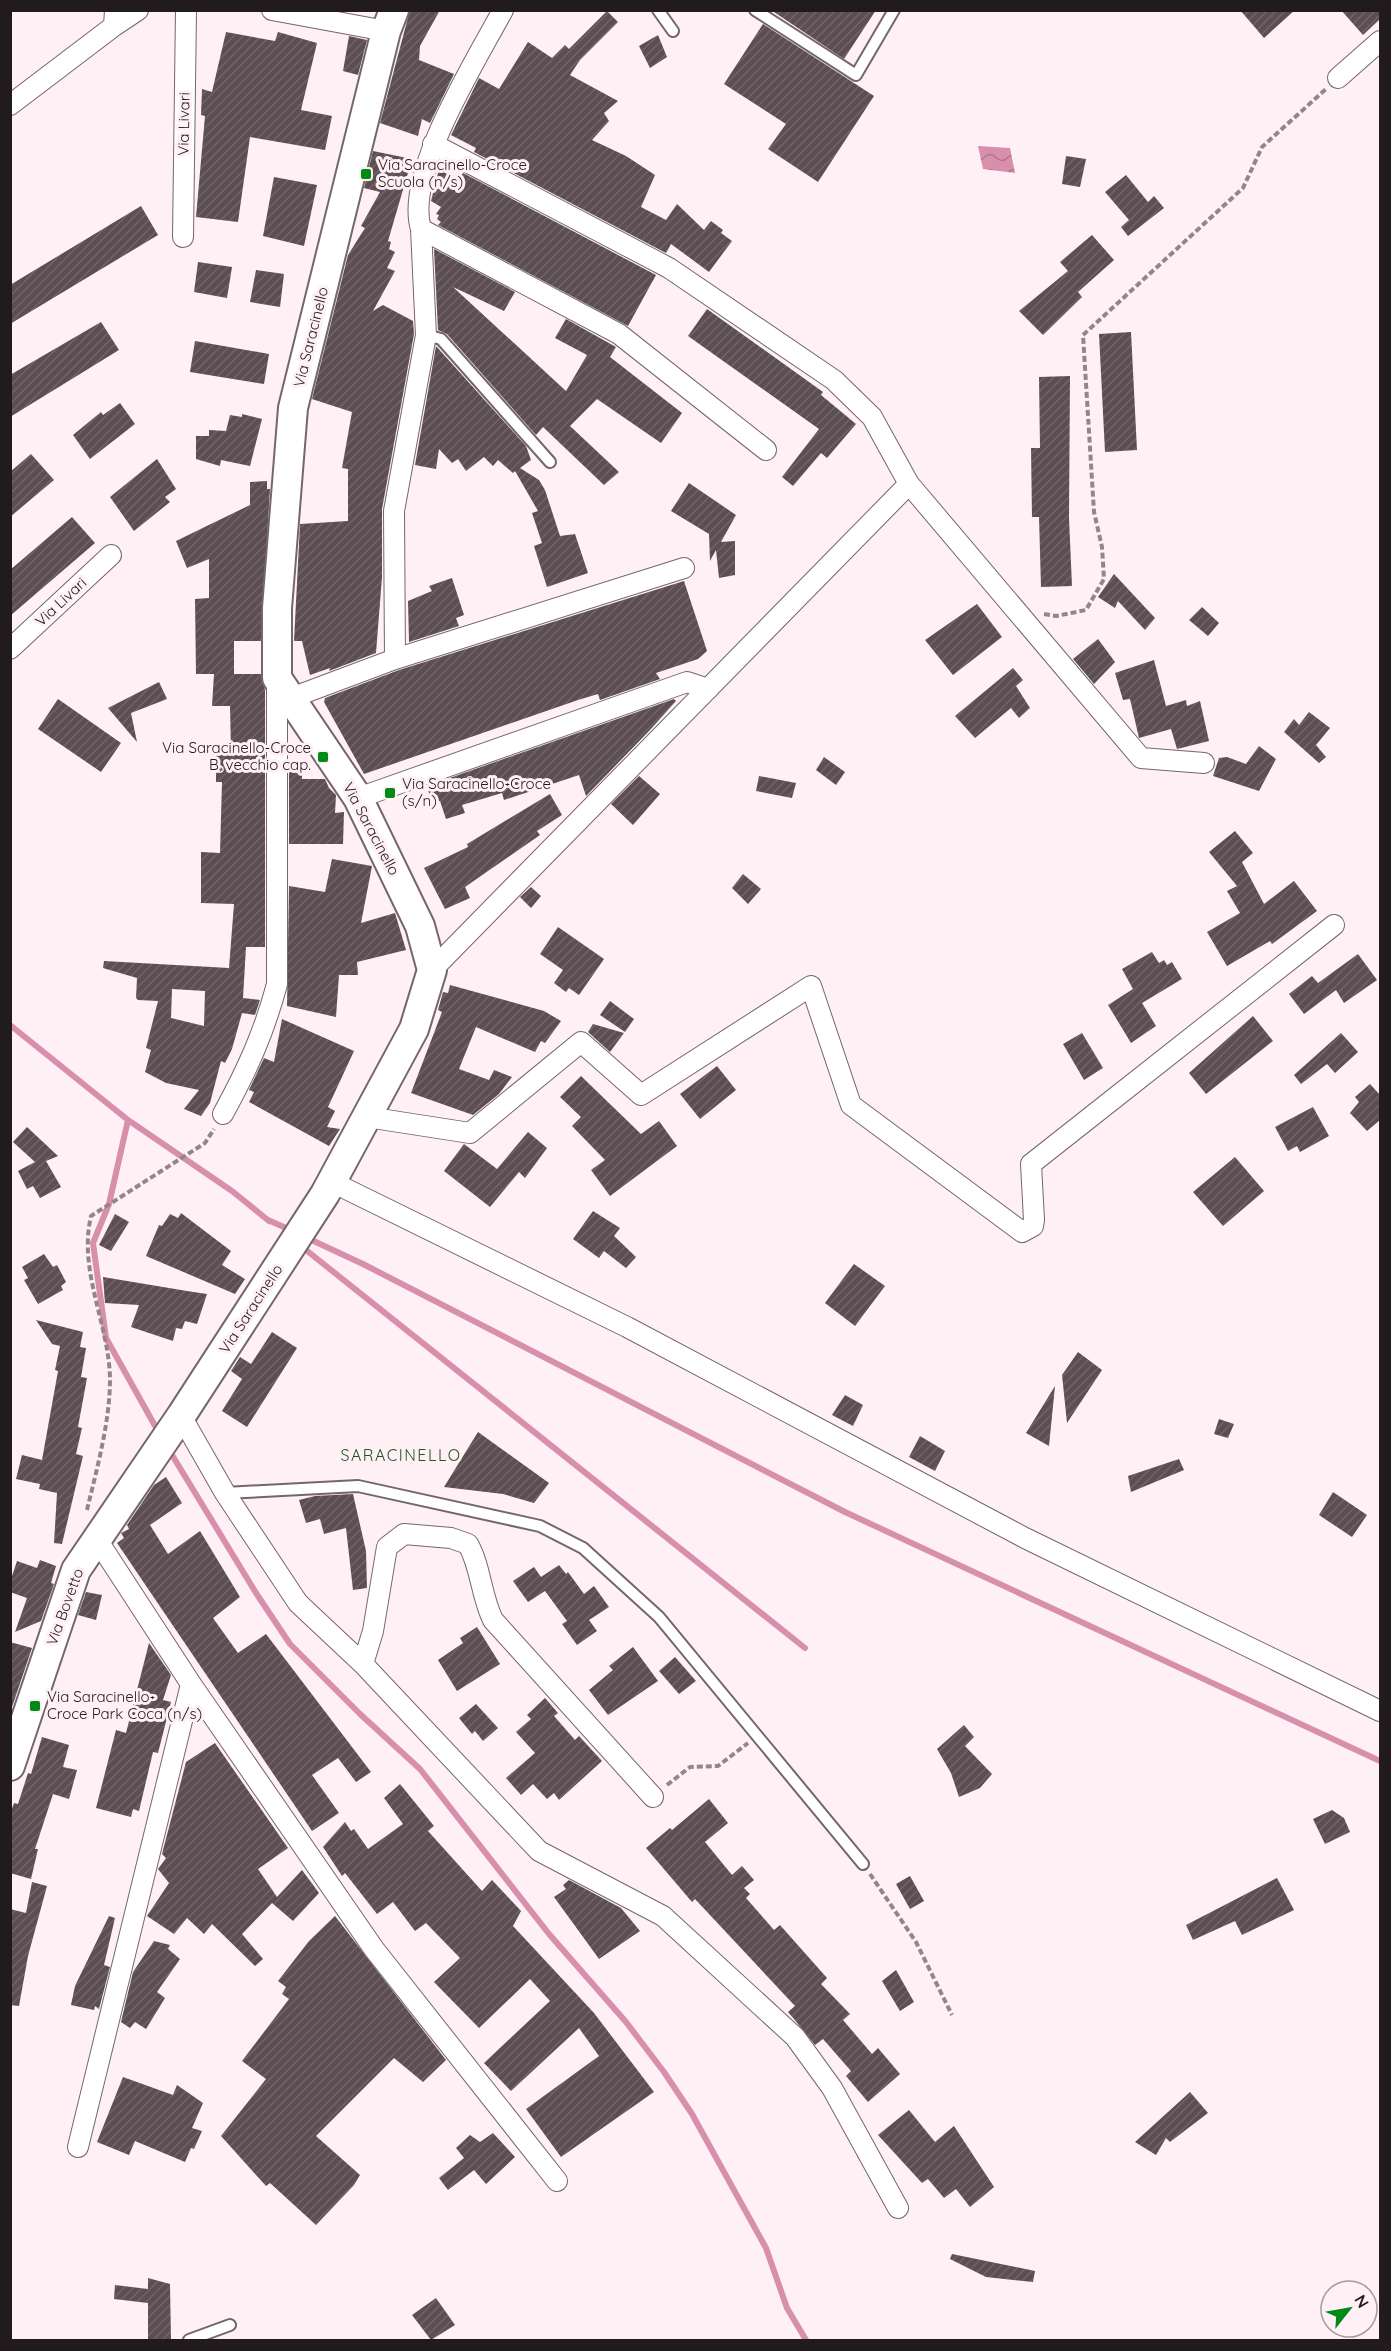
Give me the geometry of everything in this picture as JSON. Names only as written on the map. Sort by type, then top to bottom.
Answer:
[{"type":"street","points":[[10,105],[115,18],[138,10]]},
{"type":"street","name":"Via Livari","points":[[183,237],[186,10]]},
{"type":"street","points":[[272,10],[390,21]]},
{"type":"street","points":[[395,659],[394,511],[426,334],[421,229],[416,213],[433,144],[503,10]]},
{"type":"street","name":"Via Saracinello","points":[[148,1463],[268,1283],[328,1188],[414,1029],[432,970],[420,926],[358,798],[284,688],[277,608],[293,408],[390,21]]},
{"type":"street","points":[[1338,78],[1380,41]]},
{"type":"street","points":[[433,144],[669,267],[834,380],[872,417],[909,484],[1141,758],[1204,763]]},
{"type":"street","points":[[421,229],[619,334],[766,450]]},
{"type":"street","points":[[432,970],[909,484]]},
{"type":"street","name":"Via Livari","points":[[10,649],[111,555]]},
{"type":"street","points":[[223,1114],[250,1065],[264,1030],[277,984],[284,688],[395,659],[684,568]]},
{"type":"street","points":[[358,798],[687,682],[708,689]]},
{"type":"street","points":[[367,1117],[470,1133],[581,1042],[641,1095],[811,986],[850,1105],[1022,1232],[1033,1226],[1035,1220],[1031,1164],[1334,925]]},
{"type":"street","points":[[328,1188],[627,1328],[1025,1538],[1380,1711]]},
{"type":"street","points":[[178,1420],[298,1603],[363,1664],[539,1851],[663,1916],[795,2037],[832,2088],[898,2208]]},
{"type":"street","name":"Via Bovetto","points":[[10,1766],[91,1527],[148,1463]]},
{"type":"street","points":[[91,1527],[191,1684],[374,1949],[557,2181]]},
{"type":"street","points":[[363,1664],[373,1631],[387,1547],[404,1534],[452,1538],[468,1544],[475,1556],[485,1604],[493,1620],[652,1797]]},
{"type":"street","points":[[78,2147],[191,1684]]},
{"type":"lane","points":[[658,10],[673,31]]},
{"type":"lane","points":[[755,10],[856,75],[894,10]]},
{"type":"lane","points":[[426,334],[441,339],[550,462]]},
{"type":"lane","points":[[225,1493],[358,1486],[540,1526],[583,1548],[659,1617],[863,1863]]},
{"type":"lane","points":[[189,2340],[231,2325]]},
{"type":"path","points":[[1016,610],[1056,616],[1086,609],[1104,579],[1102,547],[1094,512],[1083,335],[1243,188],[1262,147],[1338,78]]},
{"type":"path","points":[[91,1527],[110,1379],[92,1286],[86,1237],[90,1216],[205,1143],[223,1114]]},
{"type":"path","points":[[652,1797],[690,1767],[718,1766],[758,1735]]},
{"type":"path","points":[[863,1863],[916,1942],[952,2015]]},
{"type":"water","points":[[978,146],[1010,148],[1015,173],[983,169]]},
{"type":"building","points":[[410,10],[440,10],[420,46],[419,60],[454,74],[430,123],[422,119],[418,136],[380,123]]},
{"type":"building","points":[[771,10],[876,10],[844,59]]},
{"type":"building","points":[[1240,10],[1295,10],[1264,38]]},
{"type":"building","points":[[1341,10],[1380,10],[1380,19],[1363,35]]},
{"type":"building","points":[[607,11],[618,22],[580,60],[570,75],[618,101],[604,113],[609,121],[592,140],[626,156],[655,175],[641,207],[666,220],[677,204],[704,230],[711,221],[723,230],[721,233],[732,241],[709,272],[671,244],[666,253],[474,152],[476,148],[451,135],[479,78],[499,89],[528,42],[552,58],[565,45],[569,49]]},
{"type":"building","points":[[763,24],[874,96],[818,182],[768,149],[786,124],[724,84]]},
{"type":"building","points":[[226,32],[275,41],[278,32],[317,43],[301,110],[332,116],[325,150],[250,137],[238,222],[196,217],[205,116],[201,115],[202,89],[212,92]]},
{"type":"building","points":[[658,35],[667,57],[650,68],[639,46]]},
{"type":"building","points":[[349,36],[367,40],[358,75],[343,71]]},
{"type":"building","points":[[373,151],[412,159],[388,241],[391,242],[389,249],[395,252],[387,268],[395,271],[373,311],[383,305],[413,321],[414,334],[382,509],[382,577],[376,653],[329,671],[330,668],[310,675],[302,641],[294,641],[300,524],[348,521],[348,469],[342,468],[352,412],[312,399],[348,255],[365,228],[361,226],[380,192],[364,188]]},
{"type":"building","points":[[1066,156],[1086,159],[1080,187],[1062,184]]},
{"type":"building","points":[[439,169],[458,181],[463,173],[656,275],[628,326],[438,225],[441,222],[437,219],[439,215],[436,214],[441,207],[431,201]]},
{"type":"building","points":[[1126,175],[1148,202],[1154,196],[1164,208],[1128,236],[1121,227],[1129,220],[1105,192]]},
{"type":"building","points":[[274,177],[317,185],[304,246],[263,236]]},
{"type":"building","points":[[141,206],[158,235],[10,324],[10,285]]},
{"type":"building","points":[[1092,235],[1114,260],[1078,292],[1082,297],[1043,335],[1019,311],[1068,271],[1060,262]]},
{"type":"building","points":[[434,249],[515,292],[504,311],[453,287],[566,391],[587,355],[555,338],[566,319],[616,347],[610,357],[682,413],[661,443],[597,399],[570,426],[619,472],[604,485],[543,427],[536,435],[447,334],[438,330]]},
{"type":"building","points":[[198,262],[232,267],[227,298],[194,292]]},
{"type":"building","points":[[256,270],[284,274],[280,307],[250,302]]},
{"type":"building","points":[[707,309],[823,392],[821,395],[856,424],[827,458],[821,453],[793,486],[782,477],[819,429],[688,336]]},
{"type":"building","points":[[101,322],[119,350],[10,417],[10,375]]},
{"type":"building","points":[[1131,332],[1137,450],[1105,452],[1099,334]]},
{"type":"building","points":[[195,341],[269,354],[264,384],[190,372]]},
{"type":"building","points":[[436,346],[526,446],[531,460],[520,468],[539,480],[545,490],[560,536],[575,534],[588,573],[547,587],[534,546],[542,543],[532,513],[538,511],[515,471],[513,473],[498,460],[493,466],[484,457],[466,471],[458,459],[452,463],[439,449],[436,469],[415,465]]},
{"type":"building","points":[[1070,376],[1069,518],[1072,586],[1041,587],[1039,517],[1032,517],[1031,448],[1040,448],[1039,377]]},
{"type":"building","points":[[120,403],[135,424],[90,459],[73,435],[101,412],[103,415]]},
{"type":"building","points":[[242,414],[262,419],[250,466],[221,460],[220,466],[196,459],[196,436],[209,436],[209,430],[226,431],[230,415],[242,417]]},
{"type":"building","points":[[31,454],[54,480],[10,517],[10,472]]},
{"type":"building","points":[[157,459],[176,489],[165,497],[170,502],[134,531],[110,497]]},
{"type":"building","points":[[267,481],[267,489],[270,489],[261,641],[234,641],[234,674],[261,674],[265,690],[265,947],[246,947],[243,998],[260,1000],[255,1015],[242,1013],[232,1049],[225,1063],[221,1061],[210,1103],[201,1116],[184,1109],[199,1090],[166,1083],[145,1072],[151,1050],[146,1048],[158,1001],[138,1000],[136,998],[137,978],[103,968],[104,961],[229,968],[234,904],[201,903],[201,852],[220,853],[222,782],[216,782],[216,752],[231,752],[230,706],[212,706],[214,674],[196,674],[195,599],[209,598],[209,559],[187,568],[176,541],[250,505],[250,482]],"holes":[[[172,989],[205,991],[204,1026],[171,1018]]]},
{"type":"building","points":[[689,483],[736,515],[721,542],[735,541],[735,575],[719,578],[716,550],[710,561],[709,534],[671,511]]},
{"type":"building","points":[[72,517],[95,543],[10,616],[10,570]]},
{"type":"building","points":[[1114,574],[1155,618],[1145,630],[1118,601],[1115,608],[1098,597]]},
{"type":"building","points":[[452,578],[464,615],[456,618],[459,626],[409,642],[408,601],[432,591],[429,586]]},
{"type":"building","points":[[684,581],[707,651],[698,659],[656,673],[660,679],[600,700],[598,694],[578,700],[364,774],[324,702],[325,698],[399,670]]},
{"type":"building","points":[[977,604],[1002,637],[953,675],[925,640]]},
{"type":"building","points":[[1202,607],[1219,623],[1208,636],[1189,620]]},
{"type":"building","points":[[1098,639],[1115,662],[1094,684],[1073,659]]},
{"type":"building","points":[[1154,660],[1166,706],[1186,700],[1187,706],[1200,701],[1209,741],[1177,749],[1171,729],[1139,738],[1130,699],[1123,700],[1115,673]]},
{"type":"building","points":[[1013,668],[1023,680],[1016,686],[1030,708],[1019,718],[1011,708],[975,738],[955,716]]},
{"type":"building","points":[[159,682],[167,699],[131,713],[137,742],[108,708]]},
{"type":"building","points":[[58,699],[121,743],[101,772],[38,729]]},
{"type":"building","points":[[674,699],[676,701],[650,730],[586,796],[579,775],[504,800],[502,793],[462,805],[465,813],[446,819],[440,801],[432,804],[427,786]]},
{"type":"building","points":[[1309,712],[1330,728],[1316,745],[1326,757],[1319,763],[1284,732],[1294,719],[1299,725]]},
{"type":"building","points":[[1259,746],[1276,759],[1259,791],[1213,776],[1219,758],[1227,757],[1246,764]]},
{"type":"building","points":[[824,757],[845,772],[836,785],[816,770]]},
{"type":"building","points":[[289,760],[302,760],[302,779],[325,779],[329,788],[336,795],[335,813],[344,812],[343,844],[289,844]]},
{"type":"building","points":[[639,776],[660,794],[633,825],[611,804]]},
{"type":"building","points":[[759,776],[796,783],[792,798],[756,791]]},
{"type":"building","points":[[550,794],[562,815],[537,831],[540,835],[465,887],[470,898],[445,909],[424,868],[468,847],[467,844]]},
{"type":"building","points":[[1235,831],[1253,853],[1242,862],[1264,904],[1294,881],[1317,911],[1272,944],[1270,941],[1227,966],[1207,932],[1240,913],[1227,891],[1237,886],[1209,852]]},
{"type":"building","points":[[332,859],[372,866],[361,923],[395,913],[406,950],[357,962],[358,975],[339,975],[336,1017],[287,1006],[289,886],[325,892]]},
{"type":"building","points":[[743,874],[761,889],[748,904],[732,888]]},
{"type":"building","points":[[531,887],[541,896],[531,908],[520,897]]},
{"type":"building","points":[[558,927],[604,959],[579,995],[569,988],[566,992],[554,983],[563,970],[540,954]]},
{"type":"building","points":[[1152,952],[1159,963],[1164,960],[1167,965],[1172,962],[1182,979],[1142,1003],[1156,1026],[1131,1043],[1108,1005],[1133,989],[1122,969]]},
{"type":"building","points":[[1358,954],[1377,980],[1344,1003],[1336,990],[1304,1014],[1289,994],[1312,976],[1318,983]]},
{"type":"building","points":[[450,985],[544,1011],[561,1021],[545,1043],[541,1041],[535,1052],[476,1027],[459,1069],[489,1080],[494,1070],[512,1077],[499,1094],[473,1115],[411,1093],[442,1012],[438,1010],[443,992],[448,993]]},
{"type":"building","points":[[610,1001],[634,1019],[625,1032],[600,1015]]},
{"type":"building","points":[[1253,1016],[1273,1041],[1206,1094],[1189,1073]]},
{"type":"building","points":[[282,1019],[354,1051],[328,1107],[335,1111],[327,1127],[340,1129],[329,1146],[249,1102],[254,1092],[249,1090],[264,1058],[274,1062]]},
{"type":"building","points":[[593,1024],[624,1033],[610,1052],[588,1032]]},
{"type":"building","points":[[1082,1033],[1103,1068],[1084,1080],[1063,1044]]},
{"type":"building","points":[[1341,1033],[1358,1052],[1335,1073],[1327,1064],[1301,1084],[1294,1075]]},
{"type":"building","points":[[717,1066],[736,1090],[700,1119],[680,1094]]},
{"type":"building","points":[[581,1076],[641,1134],[659,1121],[677,1146],[610,1196],[591,1170],[605,1160],[572,1126],[581,1117],[560,1097]]},
{"type":"building","points":[[1370,1084],[1380,1095],[1380,1120],[1367,1131],[1350,1113],[1359,1102],[1355,1097]]},
{"type":"building","points":[[1313,1107],[1329,1136],[1300,1152],[1297,1146],[1288,1151],[1275,1127]]},
{"type":"building","points":[[27,1127],[58,1156],[46,1161],[61,1187],[40,1198],[33,1186],[27,1189],[18,1171],[35,1162],[13,1142]]},
{"type":"building","points":[[528,1132],[547,1148],[525,1178],[519,1172],[490,1207],[444,1171],[464,1144],[497,1169]]},
{"type":"building","points":[[1235,1157],[1264,1191],[1223,1226],[1193,1192]]},
{"type":"building","points":[[593,1211],[620,1228],[614,1236],[636,1257],[626,1268],[604,1251],[599,1258],[573,1239]]},
{"type":"building","points":[[181,1213],[231,1251],[222,1265],[245,1279],[235,1294],[146,1256],[159,1225],[162,1226],[170,1214],[178,1218]]},
{"type":"building","points":[[115,1214],[129,1222],[111,1251],[99,1245]]},
{"type":"building","points":[[44,1254],[53,1267],[57,1265],[66,1282],[61,1286],[63,1290],[38,1304],[24,1280],[28,1278],[22,1267]]},
{"type":"building","points":[[854,1264],[885,1286],[855,1326],[825,1303]]},
{"type":"building","points":[[103,1277],[207,1294],[197,1324],[185,1321],[182,1329],[176,1328],[173,1341],[131,1327],[139,1305],[105,1303]]},
{"type":"building","points":[[36,1320],[83,1332],[80,1347],[86,1348],[81,1377],[87,1378],[78,1427],[82,1428],[76,1454],[83,1456],[62,1544],[54,1543],[57,1493],[39,1489],[40,1484],[16,1479],[22,1455],[42,1460],[58,1371],[55,1370],[60,1346],[52,1344]]},
{"type":"building","points":[[272,1332],[297,1348],[247,1427],[222,1411],[242,1379],[231,1371],[240,1357],[251,1364]]},
{"type":"building","points":[[1078,1352],[1102,1370],[1067,1423],[1062,1375]]},
{"type":"building","points":[[1055,1386],[1049,1446],[1026,1433]]},
{"type":"building","points":[[845,1395],[863,1405],[853,1426],[832,1415]]},
{"type":"building","points":[[1219,1419],[1234,1424],[1228,1438],[1214,1434]]},
{"type":"building","points":[[478,1432],[549,1483],[534,1503],[503,1494],[444,1487]]},
{"type":"building","points":[[920,1436],[945,1451],[935,1471],[909,1457]]},
{"type":"building","points":[[1179,1459],[1184,1470],[1131,1492],[1128,1476]]},
{"type":"building","points":[[166,1477],[182,1503],[150,1525],[168,1554],[200,1531],[240,1597],[213,1618],[238,1653],[266,1634],[371,1772],[356,1782],[338,1758],[312,1775],[339,1813],[312,1831],[117,1543],[124,1538],[121,1533],[129,1529],[127,1525],[154,1485]]},
{"type":"building","points":[[1333,1492],[1367,1515],[1352,1537],[1319,1515]]},
{"type":"building","points":[[353,1494],[366,1551],[367,1588],[353,1590],[346,1528],[324,1534],[320,1519],[306,1523],[299,1500],[315,1496]]},
{"type":"building","points":[[40,1560],[56,1566],[51,1583],[54,1584],[41,1621],[15,1632],[27,1598],[10,1592],[10,1582],[17,1561],[37,1568]]},
{"type":"building","points":[[559,1565],[566,1574],[568,1572],[584,1594],[594,1586],[609,1607],[589,1620],[597,1631],[577,1645],[562,1624],[567,1621],[545,1591],[528,1602],[513,1581],[534,1567],[541,1577]]},
{"type":"building","points":[[86,1592],[102,1595],[96,1620],[78,1615]]},
{"type":"building","points":[[477,1627],[500,1664],[457,1691],[438,1660],[463,1643],[460,1638]]},
{"type":"building","points":[[10,1642],[32,1648],[10,1713]]},
{"type":"building","points":[[149,1643],[171,1675],[163,1700],[171,1702],[158,1753],[153,1752],[139,1811],[133,1809],[131,1817],[96,1808],[116,1730],[126,1733]]},
{"type":"building","points":[[633,1647],[658,1681],[608,1715],[589,1690],[613,1670],[609,1666]]},
{"type":"building","points":[[675,1657],[696,1681],[679,1694],[659,1671]]},
{"type":"building","points":[[545,1698],[558,1713],[554,1716],[575,1740],[579,1736],[602,1761],[559,1800],[554,1793],[547,1799],[533,1784],[521,1795],[506,1778],[535,1753],[516,1732],[531,1719],[527,1715]]},
{"type":"building","points":[[476,1704],[498,1728],[483,1741],[475,1731],[472,1734],[459,1718]]},
{"type":"building","points":[[964,1725],[974,1737],[965,1746],[992,1774],[980,1788],[959,1797],[951,1773],[937,1749]]},
{"type":"building","points":[[42,1737],[69,1745],[63,1767],[77,1770],[69,1799],[53,1794],[35,1849],[38,1849],[31,1879],[10,1873],[10,1814],[14,1803],[18,1804],[28,1773],[31,1774]]},
{"type":"building","points":[[215,1743],[288,1848],[258,1869],[277,1897],[302,1870],[319,1893],[293,1921],[272,1903],[242,1934],[263,1959],[255,1966],[212,1924],[204,1934],[187,1918],[174,1934],[147,1916],[169,1883],[158,1869],[166,1858],[162,1854],[186,1762]]},
{"type":"building","points":[[400,1784],[434,1826],[428,1831],[482,1891],[492,1880],[521,1911],[513,1926],[594,2013],[654,2092],[561,2157],[526,2109],[599,2056],[579,2028],[511,2091],[484,2063],[550,2001],[530,1979],[479,2028],[434,1982],[460,1958],[426,1923],[415,1931],[393,1902],[377,1914],[345,1873],[342,1876],[323,1847],[345,1822],[351,1831],[354,1829],[368,1849],[403,1824],[384,1798]]},
{"type":"building","points":[[709,1799],[728,1823],[705,1842],[732,1875],[742,1866],[754,1880],[744,1888],[750,1894],[746,1898],[774,1930],[780,1925],[827,1978],[821,1984],[850,2014],[843,2020],[872,2054],[878,2048],[900,2074],[868,2102],[846,2076],[851,2071],[823,2039],[815,2045],[788,2012],[795,2006],[695,1899],[692,1902],[646,1848]]},
{"type":"building","points":[[1332,1810],[1344,1818],[1350,1832],[1325,1844],[1313,1819]]},
{"type":"building","points":[[910,1876],[924,1901],[910,1909],[896,1884]]},
{"type":"building","points":[[1277,1878],[1294,1910],[1242,1935],[1235,1921],[1193,1940],[1186,1925]]},
{"type":"building","points":[[569,1880],[621,1908],[640,1931],[599,1959],[554,1897],[566,1889],[563,1885]]},
{"type":"building","points":[[32,1882],[47,1886],[28,1956],[19,2006],[10,2005],[10,1909],[26,1913]]},
{"type":"building","points":[[109,1916],[115,1918],[104,1965],[110,1967],[99,2009],[95,2006],[94,2010],[71,2005],[75,1986]]},
{"type":"building","points":[[335,1916],[446,2060],[423,2082],[394,2058],[316,2136],[360,2175],[354,2185],[316,2225],[270,2183],[266,2186],[221,2136],[266,2079],[242,2061],[289,1999],[282,1994],[286,1987],[278,1981],[309,1941]]},
{"type":"building","points":[[154,1941],[170,1945],[168,1949],[180,1959],[157,1992],[165,1998],[146,2029],[135,2022],[130,2028],[121,2022],[133,1972]]},
{"type":"building","points":[[896,1970],[914,2002],[900,2011],[882,1981]]},
{"type":"building","points":[[123,2077],[173,2095],[177,2085],[203,2103],[192,2128],[202,2131],[185,2162],[135,2141],[129,2155],[97,2142]]},
{"type":"building","points":[[1190,2092],[1208,2113],[1170,2142],[1166,2138],[1156,2155],[1135,2142]]},
{"type":"building","points":[[909,2110],[935,2142],[954,2126],[994,2187],[970,2207],[956,2189],[944,2198],[928,2179],[922,2183],[878,2135]]},
{"type":"building","points":[[493,2133],[515,2157],[486,2184],[474,2170],[448,2190],[439,2178],[464,2158],[456,2148],[470,2135],[480,2142]]},
{"type":"building","points":[[952,2254],[1035,2271],[1033,2282],[986,2277],[950,2259]]},
{"type":"building","points":[[148,2278],[170,2284],[171,2340],[148,2340],[148,2303],[114,2299],[115,2285],[148,2289]]},
{"type":"building","points":[[436,2298],[455,2325],[431,2340],[412,2315]]},
{"type":"waterway","points":[[10,1025],[128,1120],[232,1191],[269,1221]]},
{"type":"waterway","points":[[128,1120],[109,1204],[93,1243],[106,1338],[159,1433]]},
{"type":"waterway","points":[[268,1220],[293,1231]]},
{"type":"waterway","points":[[305,1237],[363,1264],[845,1512],[1380,1761]]},
{"type":"waterway","points":[[301,1246],[805,1648]]},
{"type":"waterway","points":[[169,1450],[256,1593],[290,1644],[360,1714],[420,1769],[549,1934],[626,2022],[664,2072],[692,2114],[766,2248],[787,2308],[806,2340]]},
{"type":"place","name":"Via Saracinello-Croce Scuola (n/s)","points":[[366,174]]},
{"type":"place","name":"Via Saracinello-Croce B. vecchio cap.","points":[[323,757]]},
{"type":"place","name":"Via Saracinello-Croce (s/n)","points":[[390,793]]},
{"type":"place","name":"Via Saracinello- Croce Park Coca (n/s)","points":[[35,1706]]},
{"type":"district","name":"SARACINELLO","points":[[401,1455]]}]
